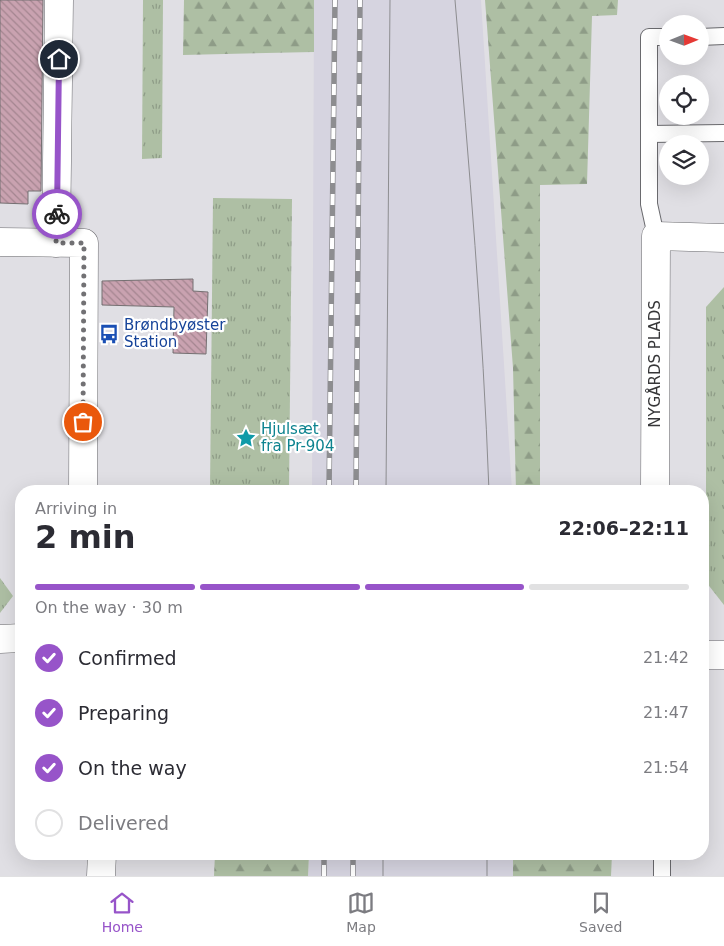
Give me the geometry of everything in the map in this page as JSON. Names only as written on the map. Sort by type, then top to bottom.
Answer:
[{"type":"street","points":[[56,243],[60,0]]},
{"type":"street","points":[[656,236],[724,238]]},
{"type":"street","name":"NYGÅRDS PLADS","points":[[655,485],[656,236]]},
{"type":"street","points":[[0,242],[84,243],[83,485]]},
{"type":"street","points":[[0,639],[15,638]]},
{"type":"street","points":[[709,655],[724,655]]},
{"type":"street","points":[[102,860],[102,876]]},
{"type":"lane","points":[[709,36],[724,36]]},
{"type":"lane","name":"NYGÅRDS PLADS","points":[[656,236],[649,204],[649,38],[659,37]]},
{"type":"lane","points":[[649,134],[724,133]]},
{"type":"lane","points":[[662,860],[662,876]]},
{"type":"shaded area","points":[[314,0],[481,0],[512,485],[312,485]]},
{"type":"shaded area","points":[[309,860],[513,860],[513,876],[308,876]]},
{"type":"green space","points":[[143,0],[163,0],[162,158],[142,159]]},
{"type":"green space","points":[[184,0],[314,0],[314,52],[183,55]]},
{"type":"green space","points":[[485,0],[618,0],[617,15],[592,16],[587,184],[540,185],[540,485],[516,485],[513,368]]},
{"type":"green space","points":[[213,198],[292,199],[289,485],[210,485]]},
{"type":"green space","points":[[724,287],[724,605],[709,586],[709,485],[706,485],[706,307]]},
{"type":"green space","points":[[0,578],[13,596],[0,613]]},
{"type":"green space","points":[[215,860],[309,860],[308,876],[214,876]]},
{"type":"green space","points":[[513,860],[612,860],[611,876],[513,876]]},
{"type":"building","points":[[0,0],[43,0],[41,191],[28,191],[28,204],[0,203]]},
{"type":"building","points":[[193,279],[193,291],[208,292],[206,354],[173,353],[174,307],[102,305],[102,281]]},
{"type":"tram line","points":[[386,485],[390,0]]},
{"type":"tram line","points":[[455,0],[479,307],[489,485]]},
{"type":"tram line","points":[[383,860],[383,876]]},
{"type":"tram line","points":[[487,860],[487,876]]},
{"type":"railway","points":[[329,485],[335,0]]},
{"type":"railway","points":[[356,485],[360,0]]},
{"type":"railway","points":[[324,860],[324,876]]},
{"type":"railway","points":[[353,860],[353,876]]},
{"type":"way so far","points":[[57,214],[56,243],[84,243],[83,422]]},
{"type":"place","name":"Brøndbyøster Station","points":[[109,334]]},
{"type":"place","name":"Hjulsæt fra Pr-904","points":[[246,438]]},
{"type":"route","points":[[57,214],[59,59]]}]
